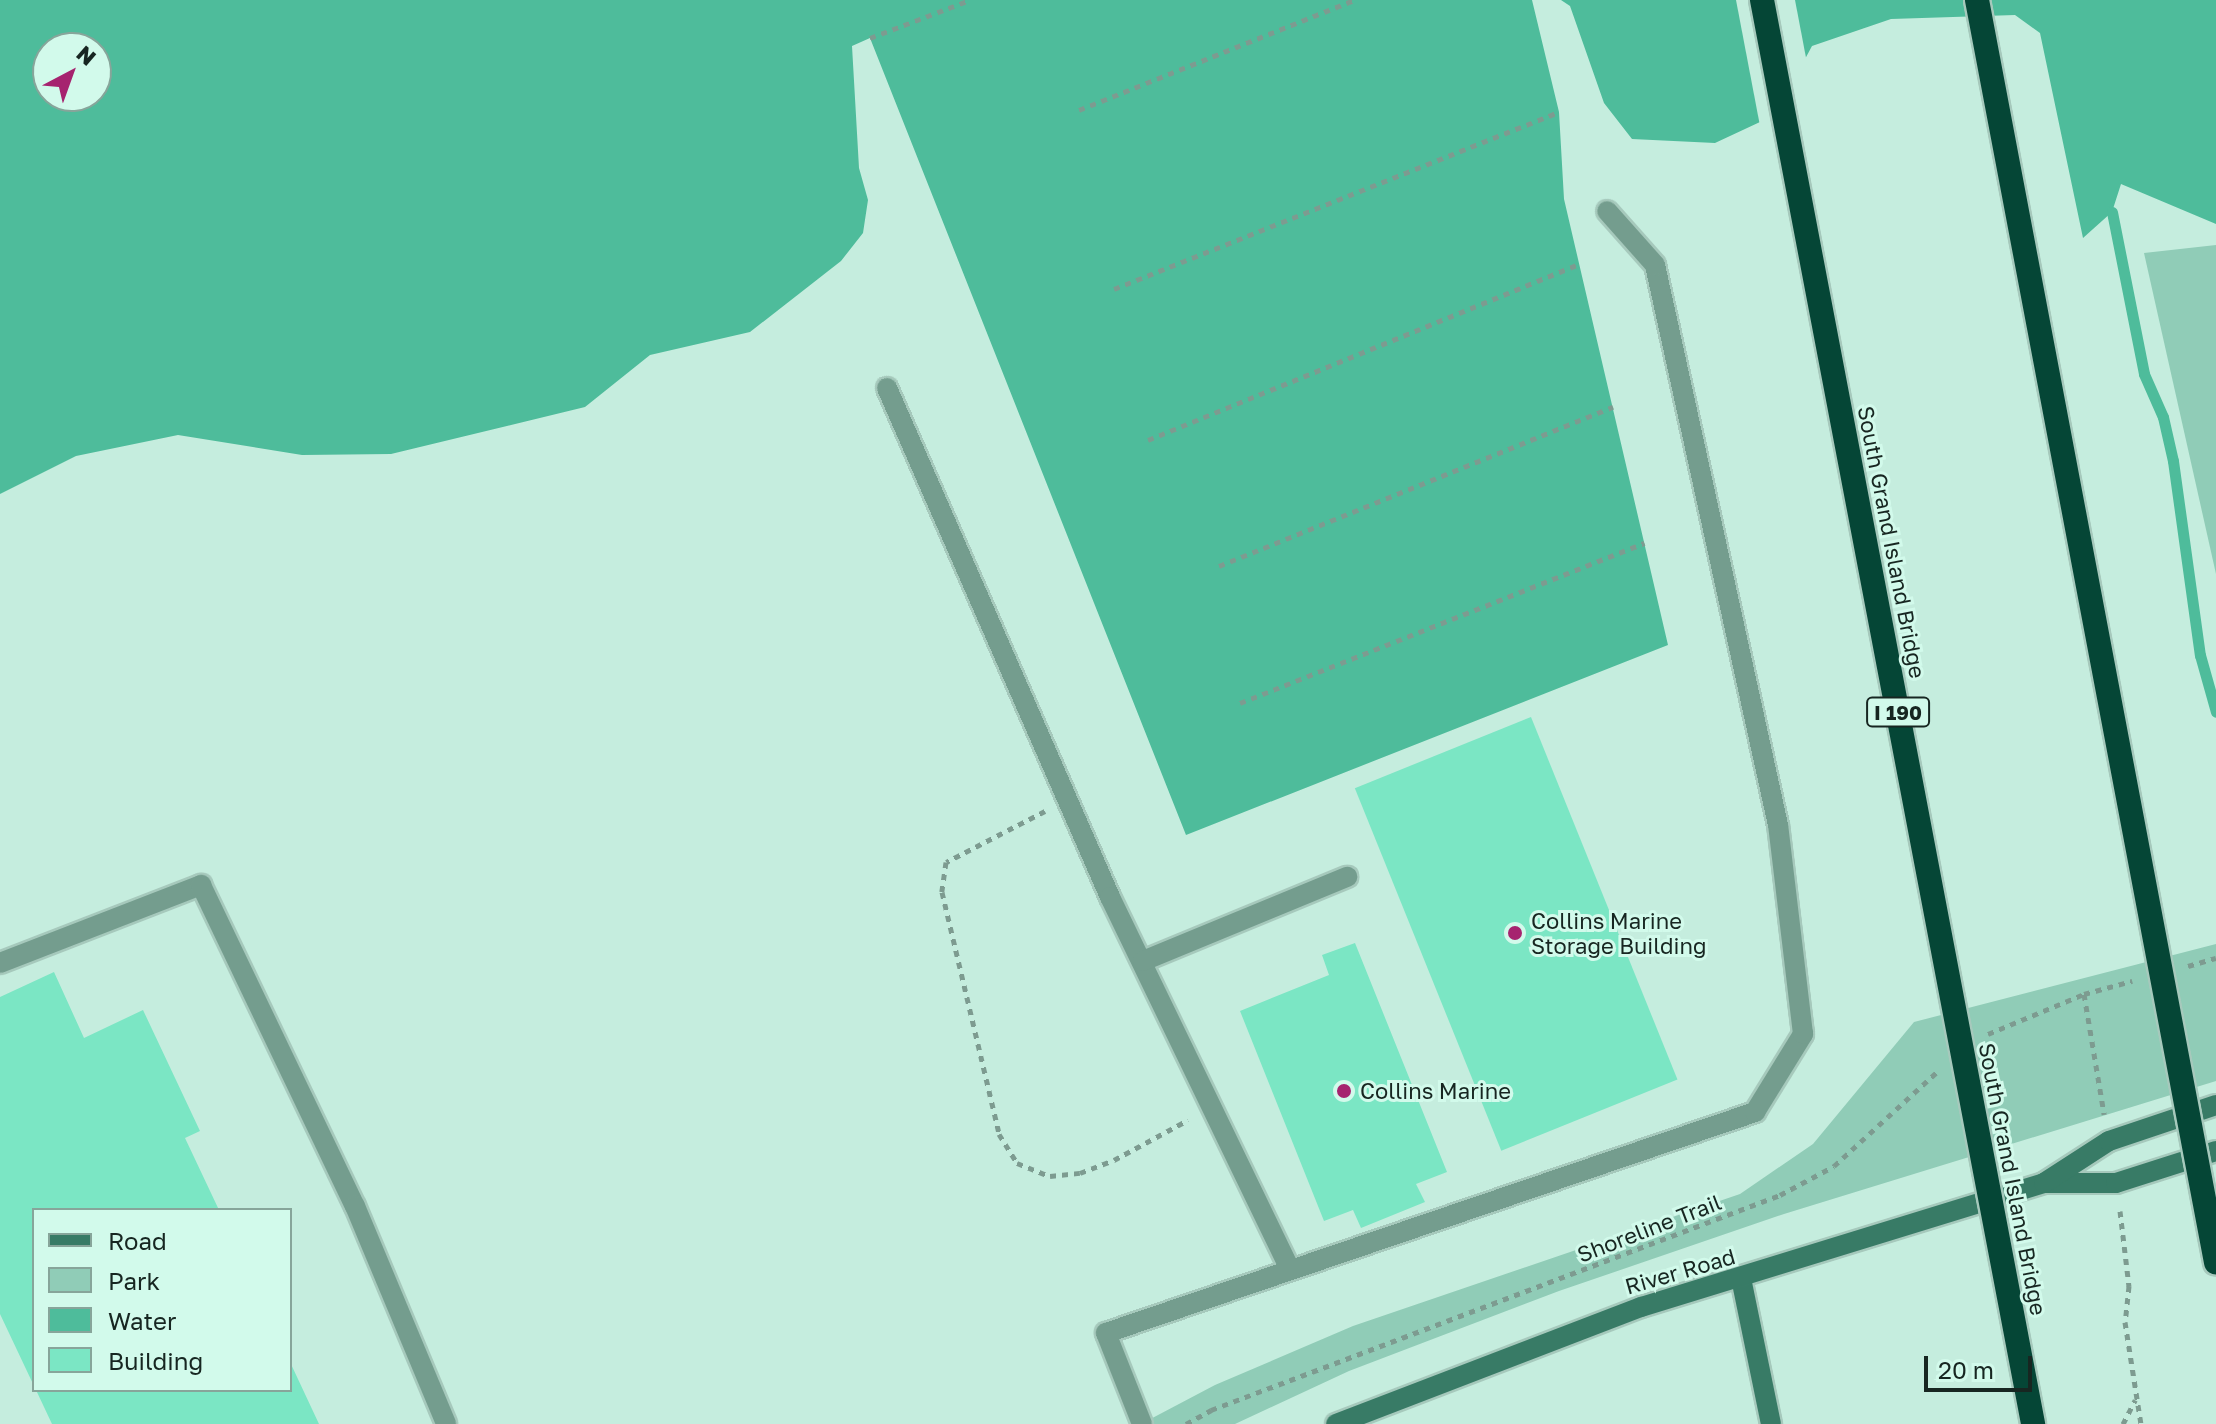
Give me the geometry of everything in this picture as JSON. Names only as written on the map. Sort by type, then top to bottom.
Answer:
[{"type":"highway","name":"South Grand Island Bridge","points":[[1762,0],[2033,1424]]},
{"type":"highway","points":[[1977,0],[2216,1263]]},
{"type":"main road","name":"River Road","points":[[1336,1424],[1534,1344],[2044,1183],[2109,1141],[2216,1105]]},
{"type":"main road","name":"River Road","points":[[2044,1183],[2116,1183],[2216,1151]]},
{"type":"main road","points":[[1741,1278],[1771,1424]]},
{"type":"lane","points":[[1142,1424],[1106,1333],[1755,1112],[1803,1034],[1778,825],[1655,265],[1607,211]]},
{"type":"lane","points":[[887,388],[1067,799],[1290,1270]]},
{"type":"lane","points":[[1143,961],[1347,877]]},
{"type":"lane","points":[[0,963],[201,885],[355,1206],[446,1424]]},
{"type":"path","points":[[870,38],[970,0]]},
{"type":"path","points":[[1079,110],[1354,0]]},
{"type":"path","points":[[1114,289],[1559,112]]},
{"type":"path","points":[[1148,440],[1580,264]]},
{"type":"path","points":[[1219,566],[1613,407]]},
{"type":"path","points":[[1240,703],[1644,543]]},
{"type":"path","points":[[1067,799],[946,862],[942,892],[999,1134],[1017,1163],[1050,1176],[1080,1173],[1153,1141],[1210,1106]]},
{"type":"path","points":[[1986,1036],[2084,994],[2105,1116]]},
{"type":"path","name":"Shoreline Trail","points":[[1186,1424],[1211,1410],[1780,1195],[1834,1166],[1949,1063]]},
{"type":"path","points":[[2119,1205],[2129,1286],[2125,1322],[2141,1424]]},
{"type":"path","points":[[2123,1424],[2136,1399]]},
{"type":"green space","points":[[2216,245],[2216,574],[2144,253]]},
{"type":"green space","points":[[2216,944],[2216,1081],[1784,1214],[1559,1291],[1349,1371],[1235,1424],[1141,1424],[1215,1385],[1353,1326],[1740,1194],[1813,1144],[1914,1022]]},
{"type":"water","points":[[0,0],[1532,0],[1559,112],[1564,199],[1668,645],[1186,835],[870,38],[852,46],[859,168],[868,200],[863,233],[841,261],[750,332],[650,355],[585,407],[391,454],[302,455],[178,435],[76,456],[0,494]]},
{"type":"water","points":[[1561,0],[2216,0],[2216,224],[2121,184],[2112,212],[2083,238],[2040,33],[2015,15],[1891,19],[1812,46],[1775,115],[1715,143],[1632,139],[1604,103],[1570,6]]},
{"type":"pier","points":[[1736,0],[1795,0],[1807,63],[1778,118],[1760,126]]},
{"type":"building","name":"Collins Marine Storage Building","points":[[1531,717],[1677,1080],[1501,1151],[1355,788]]},
{"type":"building","name":"Collins Marine","points":[[1355,943],[1447,1172],[1416,1184],[1425,1202],[1361,1228],[1353,1210],[1324,1221],[1240,1011],[1329,975],[1322,955]]},
{"type":"building","points":[[54,972],[84,1038],[143,1010],[200,1131],[185,1138],[218,1208],[32,1208],[32,1382],[0,1314],[0,997]]},
{"type":"building","points":[[292,1366],[319,1424],[52,1424],[37,1392],[292,1392]]},
{"type":"waterway","points":[[2112,212],[2144,374],[2163,417],[2173,461],[2200,655],[2216,712]]},
{"type":"place","name":"Collins Marine Storage Building","points":[[1515,933]]},
{"type":"place","name":"Collins Marine","points":[[1344,1091]]}]
